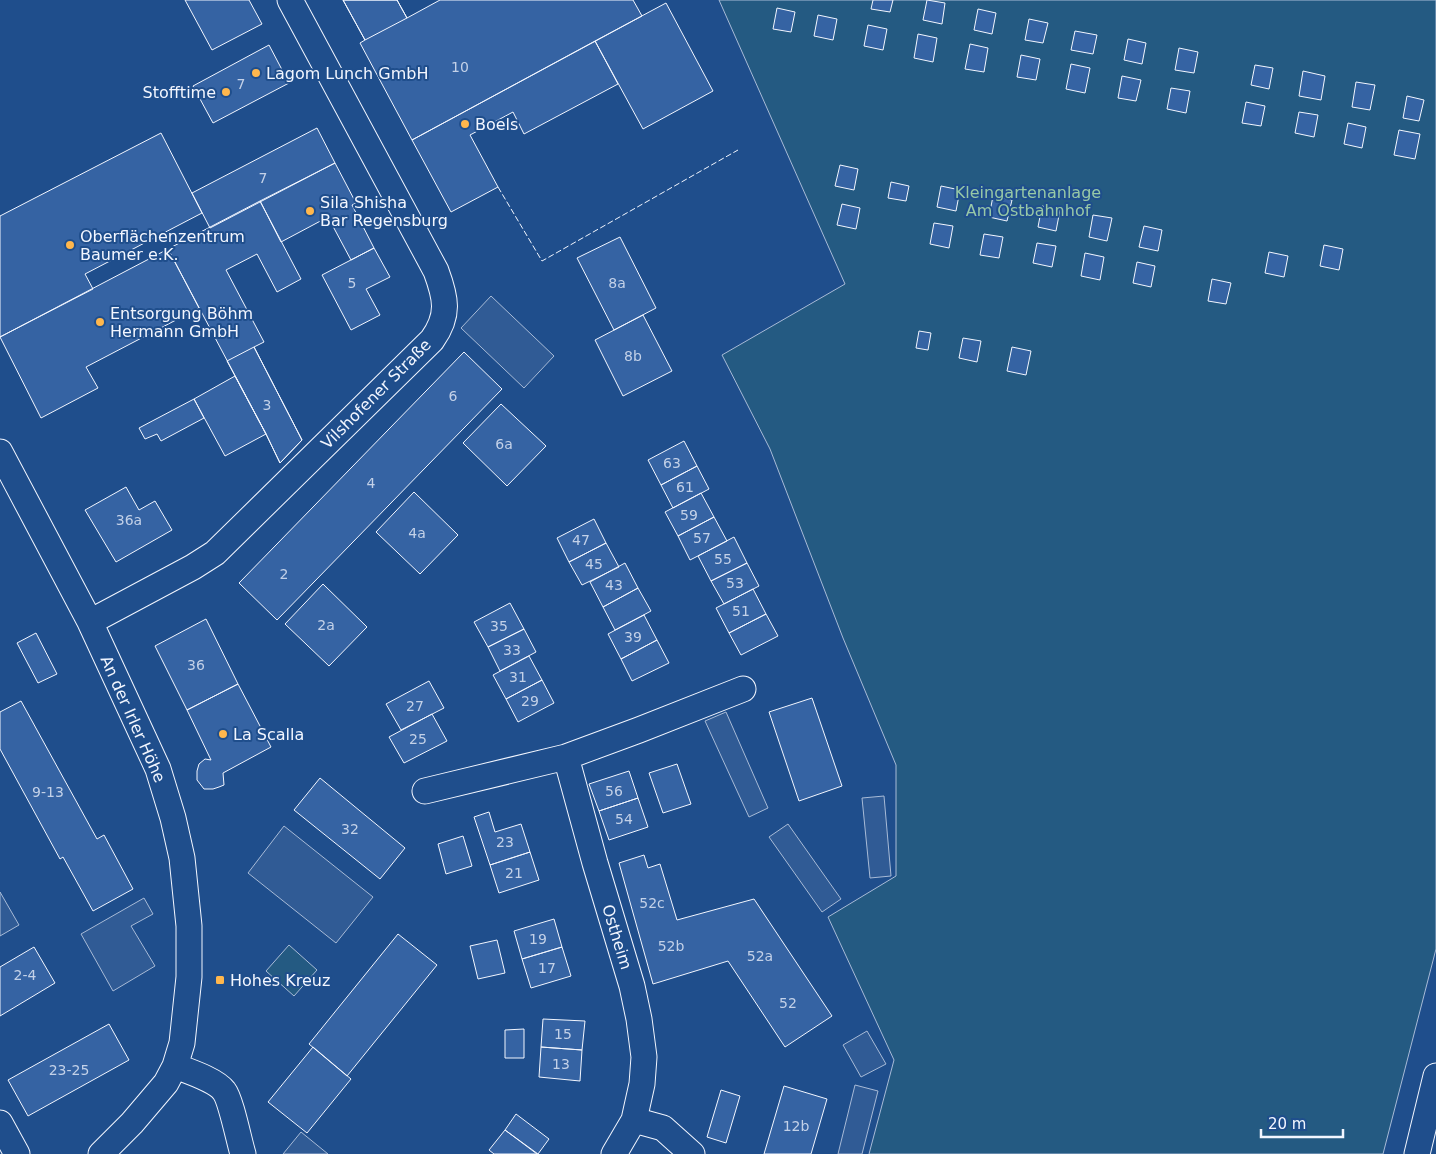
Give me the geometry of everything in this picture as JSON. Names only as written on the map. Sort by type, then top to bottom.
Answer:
[{"type":"street","name":"Vilshofener Straße","points":[[90,622],[193,567],[215,553],[425,347],[441,327],[445,312],[443,290],[436,271],[290,0]]},
{"type":"street","name":"An der Irler Höhe","points":[[0,452],[90,622],[158,769],[173,818],[182,858],[189,926],[189,977],[182,1043],[175,1066],[153,1099],[101,1154]]},
{"type":"street","points":[[425,791],[566,757],[743,689]]},
{"type":"street","name":"Ostheim","points":[[566,757],[640,1019],[644,1057],[642,1084],[634,1120],[614,1154]]},
{"type":"street","points":[[175,1066],[201,1076],[224,1090],[243,1154]]},
{"type":"street","points":[[1417,1154],[1436,1076]]},
{"type":"street","points":[[634,1120],[663,1128],[692,1154]]},
{"type":"street","points":[[0,1122],[17,1154]]},
{"type":"green space","name":"Kleingartenanlage Am Ostbahnhof","points":[[719,0],[1436,0],[1436,949],[1383,1154],[869,1154],[894,1060],[828,917],[896,876],[896,765],[843,638],[770,449],[722,355],[845,284]]},
{"type":"green space","points":[[289,945],[317,970],[294,996],[266,971]]},
{"type":"shaded area","points":[[491,296],[554,356],[524,388],[461,328]]},
{"type":"shaded area","points":[[726,712],[768,808],[749,817],[705,721]]},
{"type":"shaded area","points":[[884,796],[891,876],[870,878],[862,798]]},
{"type":"shaded area","points":[[788,824],[841,899],[822,912],[769,837]]},
{"type":"shaded area","points":[[284,826],[373,897],[336,943],[248,873]]},
{"type":"shaded area","points":[[0,892],[19,925],[0,936]]},
{"type":"shaded area","points":[[144,898],[153,914],[131,926],[155,966],[113,991],[81,934]]},
{"type":"shaded area","points":[[867,1031],[886,1064],[861,1077],[843,1045]]},
{"type":"shaded area","points":[[855,1085],[878,1091],[862,1154],[838,1154]]},
{"type":"shaded area","points":[[301,1132],[328,1154],[283,1154]]},
{"type":"building","points":[[185,0],[249,0],[262,24],[212,50]]},
{"type":"building","points":[[343,0],[397,0],[407,18],[440,0],[633,0],[642,16],[412,140],[360,43],[365,40]]},
{"type":"building","points":[[343,0],[397,0],[407,18],[365,40]]},
{"type":"building","points":[[873,0],[893,0],[890,12],[871,9]]},
{"type":"building","points":[[927,0],[945,3],[942,24],[923,20]]},
{"type":"building","points":[[666,3],[713,91],[643,129],[595,41]]},
{"type":"building","points":[[777,8],[795,12],[791,32],[773,29]]},
{"type":"building","points":[[978,9],[996,13],[992,34],[974,30]]},
{"type":"building","points":[[818,15],[837,19],[833,40],[814,36]]},
{"type":"building","points":[[1029,19],[1048,23],[1043,43],[1025,40]]},
{"type":"building","points":[[868,25],[887,29],[883,50],[864,46]]},
{"type":"building","points":[[1075,31],[1097,35],[1093,54],[1071,50]]},
{"type":"building","points":[[918,34],[937,38],[933,62],[914,58]]},
{"type":"building","points":[[1128,39],[1146,43],[1142,64],[1124,60]]},
{"type":"building","name":"Boels","points":[[595,41],[618,84],[524,134],[513,112],[470,135],[498,187],[451,212],[412,140]]},
{"type":"building","points":[[970,44],[988,48],[984,72],[965,69]]},
{"type":"building","points":[[269,45],[289,83],[213,123],[193,86]]},
{"type":"building","points":[[1179,48],[1198,52],[1194,73],[1175,70]]},
{"type":"building","points":[[1021,55],[1040,59],[1036,80],[1017,77]]},
{"type":"building","points":[[1071,64],[1090,68],[1085,93],[1066,89]]},
{"type":"building","points":[[1255,65],[1273,68],[1269,89],[1251,85]]},
{"type":"building","points":[[1303,71],[1325,76],[1321,100],[1299,96]]},
{"type":"building","points":[[1122,76],[1141,80],[1136,101],[1118,98]]},
{"type":"building","points":[[1356,82],[1375,85],[1370,110],[1352,107]]},
{"type":"building","points":[[1171,88],[1190,91],[1186,113],[1167,109]]},
{"type":"building","points":[[1407,96],[1424,100],[1419,121],[1403,118]]},
{"type":"building","points":[[1246,102],[1265,106],[1261,126],[1242,123]]},
{"type":"building","points":[[1299,112],[1318,115],[1314,137],[1295,133]]},
{"type":"building","points":[[1348,123],[1366,127],[1362,148],[1344,144]]},
{"type":"building","points":[[317,128],[335,163],[210,228],[192,193]]},
{"type":"building","points":[[1399,130],[1420,134],[1415,159],[1394,155]]},
{"type":"building","name":"Oberflächenzentrum Baumer e.K.","points":[[161,133],[202,213],[85,274],[93,289],[0,337],[0,216]]},
{"type":"building","name":"Sila Shisha Bar Regensburg","points":[[335,163],[356,203],[352,205],[374,248],[351,260],[328,217],[281,242],[260,201]]},
{"type":"building","points":[[840,165],[858,169],[854,190],[835,186]]},
{"type":"building","points":[[891,182],[909,186],[906,201],[888,198]]},
{"type":"building","points":[[941,186],[960,190],[956,211],[937,207]]},
{"type":"building","points":[[993,196],[1012,200],[1007,221],[989,217]]},
{"type":"building","points":[[260,201],[301,279],[277,292],[257,254],[226,270],[264,342],[254,347],[302,440],[280,463],[168,249]]},
{"type":"building","points":[[842,204],[860,208],[856,229],[837,225]]},
{"type":"building","points":[[1042,206],[1060,210],[1056,231],[1038,227]]},
{"type":"building","points":[[1093,215],[1112,218],[1107,241],[1089,237]]},
{"type":"building","points":[[934,223],[953,226],[949,248],[930,244]]},
{"type":"building","points":[[1144,226],[1162,230],[1158,251],[1139,247]]},
{"type":"building","points":[[984,234],[1003,237],[999,258],[980,255]]},
{"type":"building","points":[[620,237],[656,308],[614,330],[577,258]]},
{"type":"building","points":[[1037,243],[1056,246],[1052,267],[1033,263]]},
{"type":"building","points":[[1324,245],[1343,249],[1339,270],[1320,266]]},
{"type":"building","points":[[374,248],[390,277],[366,289],[380,315],[351,330],[322,275]]},
{"type":"building","name":"Entsorgung Böhm Hermann GmbH","points":[[168,249],[199,308],[86,367],[98,388],[41,418],[0,337]]},
{"type":"building","points":[[1269,252],[1288,256],[1284,277],[1265,273]]},
{"type":"building","points":[[1085,253],[1104,257],[1100,280],[1081,276]]},
{"type":"building","points":[[1137,262],[1155,266],[1151,287],[1133,283]]},
{"type":"building","points":[[1212,279],[1231,283],[1226,304],[1208,301]]},
{"type":"building","points":[[643,315],[672,371],[623,396],[595,340]]},
{"type":"building","points":[[919,331],[931,333],[928,350],[916,348]]},
{"type":"building","points":[[963,338],[981,341],[977,362],[959,358]]},
{"type":"building","points":[[254,347],[302,440],[280,463],[227,361]]},
{"type":"building","points":[[1012,347],[1031,351],[1026,375],[1007,371]]},
{"type":"building","points":[[464,352],[502,389],[277,620],[239,583]]},
{"type":"building","points":[[235,376],[266,434],[225,456],[194,399]]},
{"type":"building","points":[[194,399],[204,418],[161,441],[157,434],[145,439],[139,428]]},
{"type":"building","points":[[501,404],[546,446],[507,486],[463,443]]},
{"type":"building","points":[[684,441],[697,466],[661,485],[648,460]]},
{"type":"building","points":[[697,466],[709,489],[673,508],[661,485]]},
{"type":"building","points":[[126,487],[139,510],[155,501],[172,530],[116,562],[85,510]]},
{"type":"building","points":[[414,492],[458,535],[420,574],[376,532]]},
{"type":"building","points":[[701,493],[714,517],[678,536],[665,512]]},
{"type":"building","points":[[714,517],[727,541],[690,560],[678,536]]},
{"type":"building","points":[[594,519],[606,543],[569,562],[557,538]]},
{"type":"building","points":[[734,537],[747,563],[711,581],[698,556]]},
{"type":"building","points":[[606,543],[619,567],[582,585],[569,562]]},
{"type":"building","points":[[625,563],[638,588],[603,607],[590,582]]},
{"type":"building","points":[[747,563],[759,586],[724,604],[711,581]]},
{"type":"building","points":[[323,584],[367,627],[329,666],[285,624]]},
{"type":"building","points":[[638,588],[651,611],[615,630],[603,607]]},
{"type":"building","points":[[753,589],[766,614],[729,633],[716,608]]},
{"type":"building","points":[[510,603],[524,629],[488,647],[474,622]]},
{"type":"building","points":[[766,614],[778,636],[741,655],[729,633]]},
{"type":"building","points":[[644,615],[657,640],[621,659],[608,634]]},
{"type":"building","points":[[206,619],[238,684],[187,710],[155,646]]},
{"type":"building","points":[[524,629],[536,652],[500,671],[488,647]]},
{"type":"building","points":[[36,633],[57,674],[38,683],[17,643]]},
{"type":"building","points":[[657,640],[669,663],[632,681],[621,659]]},
{"type":"building","points":[[529,656],[542,680],[506,699],[493,675]]},
{"type":"building","points":[[542,680],[554,703],[518,722],[506,699]]},
{"type":"building","points":[[429,681],[444,708],[401,730],[386,704]]},
{"type":"building","points":[[238,684],[271,747],[223,773],[224,785],[213,789],[204,789],[197,780],[197,771],[199,764],[205,759],[211,760],[187,710]]},
{"type":"building","points":[[812,698],[842,786],[799,801],[769,712]]},
{"type":"building","points":[[21,701],[97,839],[104,835],[133,889],[93,911],[63,857],[60,859],[0,749],[0,712]]},
{"type":"building","points":[[432,714],[447,741],[404,763],[389,737]]},
{"type":"building","points":[[677,764],[691,804],[663,813],[649,773]]},
{"type":"building","points":[[629,771],[638,798],[599,811],[589,784]]},
{"type":"building","points":[[320,778],[405,848],[380,879],[294,810]]},
{"type":"building","points":[[638,798],[648,827],[609,840],[599,811]]},
{"type":"building","points":[[489,812],[495,832],[521,824],[530,852],[490,865],[474,817]]},
{"type":"building","points":[[463,836],[472,866],[446,874],[438,844]]},
{"type":"building","points":[[530,852],[539,880],[499,893],[490,865]]},
{"type":"building","points":[[644,855],[648,868],[660,864],[677,920],[754,899],[832,1016],[785,1047],[728,961],[653,984],[619,863]]},
{"type":"building","points":[[554,919],[562,947],[522,959],[514,931]]},
{"type":"building","points":[[398,934],[437,965],[347,1076],[309,1044]]},
{"type":"building","points":[[497,940],[505,973],[478,979],[470,946]]},
{"type":"building","points":[[34,947],[55,983],[0,1016],[0,967]]},
{"type":"building","points":[[562,947],[571,976],[531,988],[522,959]]},
{"type":"building","points":[[543,1019],[585,1021],[582,1050],[541,1047]]},
{"type":"building","points":[[109,1024],[129,1060],[28,1116],[8,1080]]},
{"type":"building","points":[[524,1029],[524,1058],[505,1058],[505,1030]]},
{"type":"building","points":[[313,1047],[351,1079],[307,1133],[268,1102]]},
{"type":"building","points":[[541,1047],[582,1050],[580,1081],[539,1077]]},
{"type":"building","points":[[784,1086],[827,1099],[811,1154],[764,1154]]},
{"type":"building","points":[[721,1090],[740,1096],[726,1143],[707,1137]]},
{"type":"building","points":[[516,1114],[549,1139],[538,1154],[505,1130]]},
{"type":"building","points":[[505,1130],[537,1154],[494,1154],[489,1150]]},
{"type":"fence","points":[[498,187],[542,261],[738,150]]},
{"type":"place","name":"Lagom Lunch GmbH","points":[[256,73]]},
{"type":"place","name":"Stofftime","points":[[226,92]]},
{"type":"place","name":"Boels","points":[[465,124]]},
{"type":"place","name":"Sila Shisha Bar Regensburg","points":[[310,211]]},
{"type":"place","name":"Oberflächenzentrum Baumer e.K.","points":[[70,245]]},
{"type":"place","name":"Entsorgung Böhm Hermann GmbH","points":[[100,322]]},
{"type":"place","name":"La Scalla","points":[[223,734]]},
{"type":"place","name":"Hohes Kreuz","points":[[220,980]]}]
